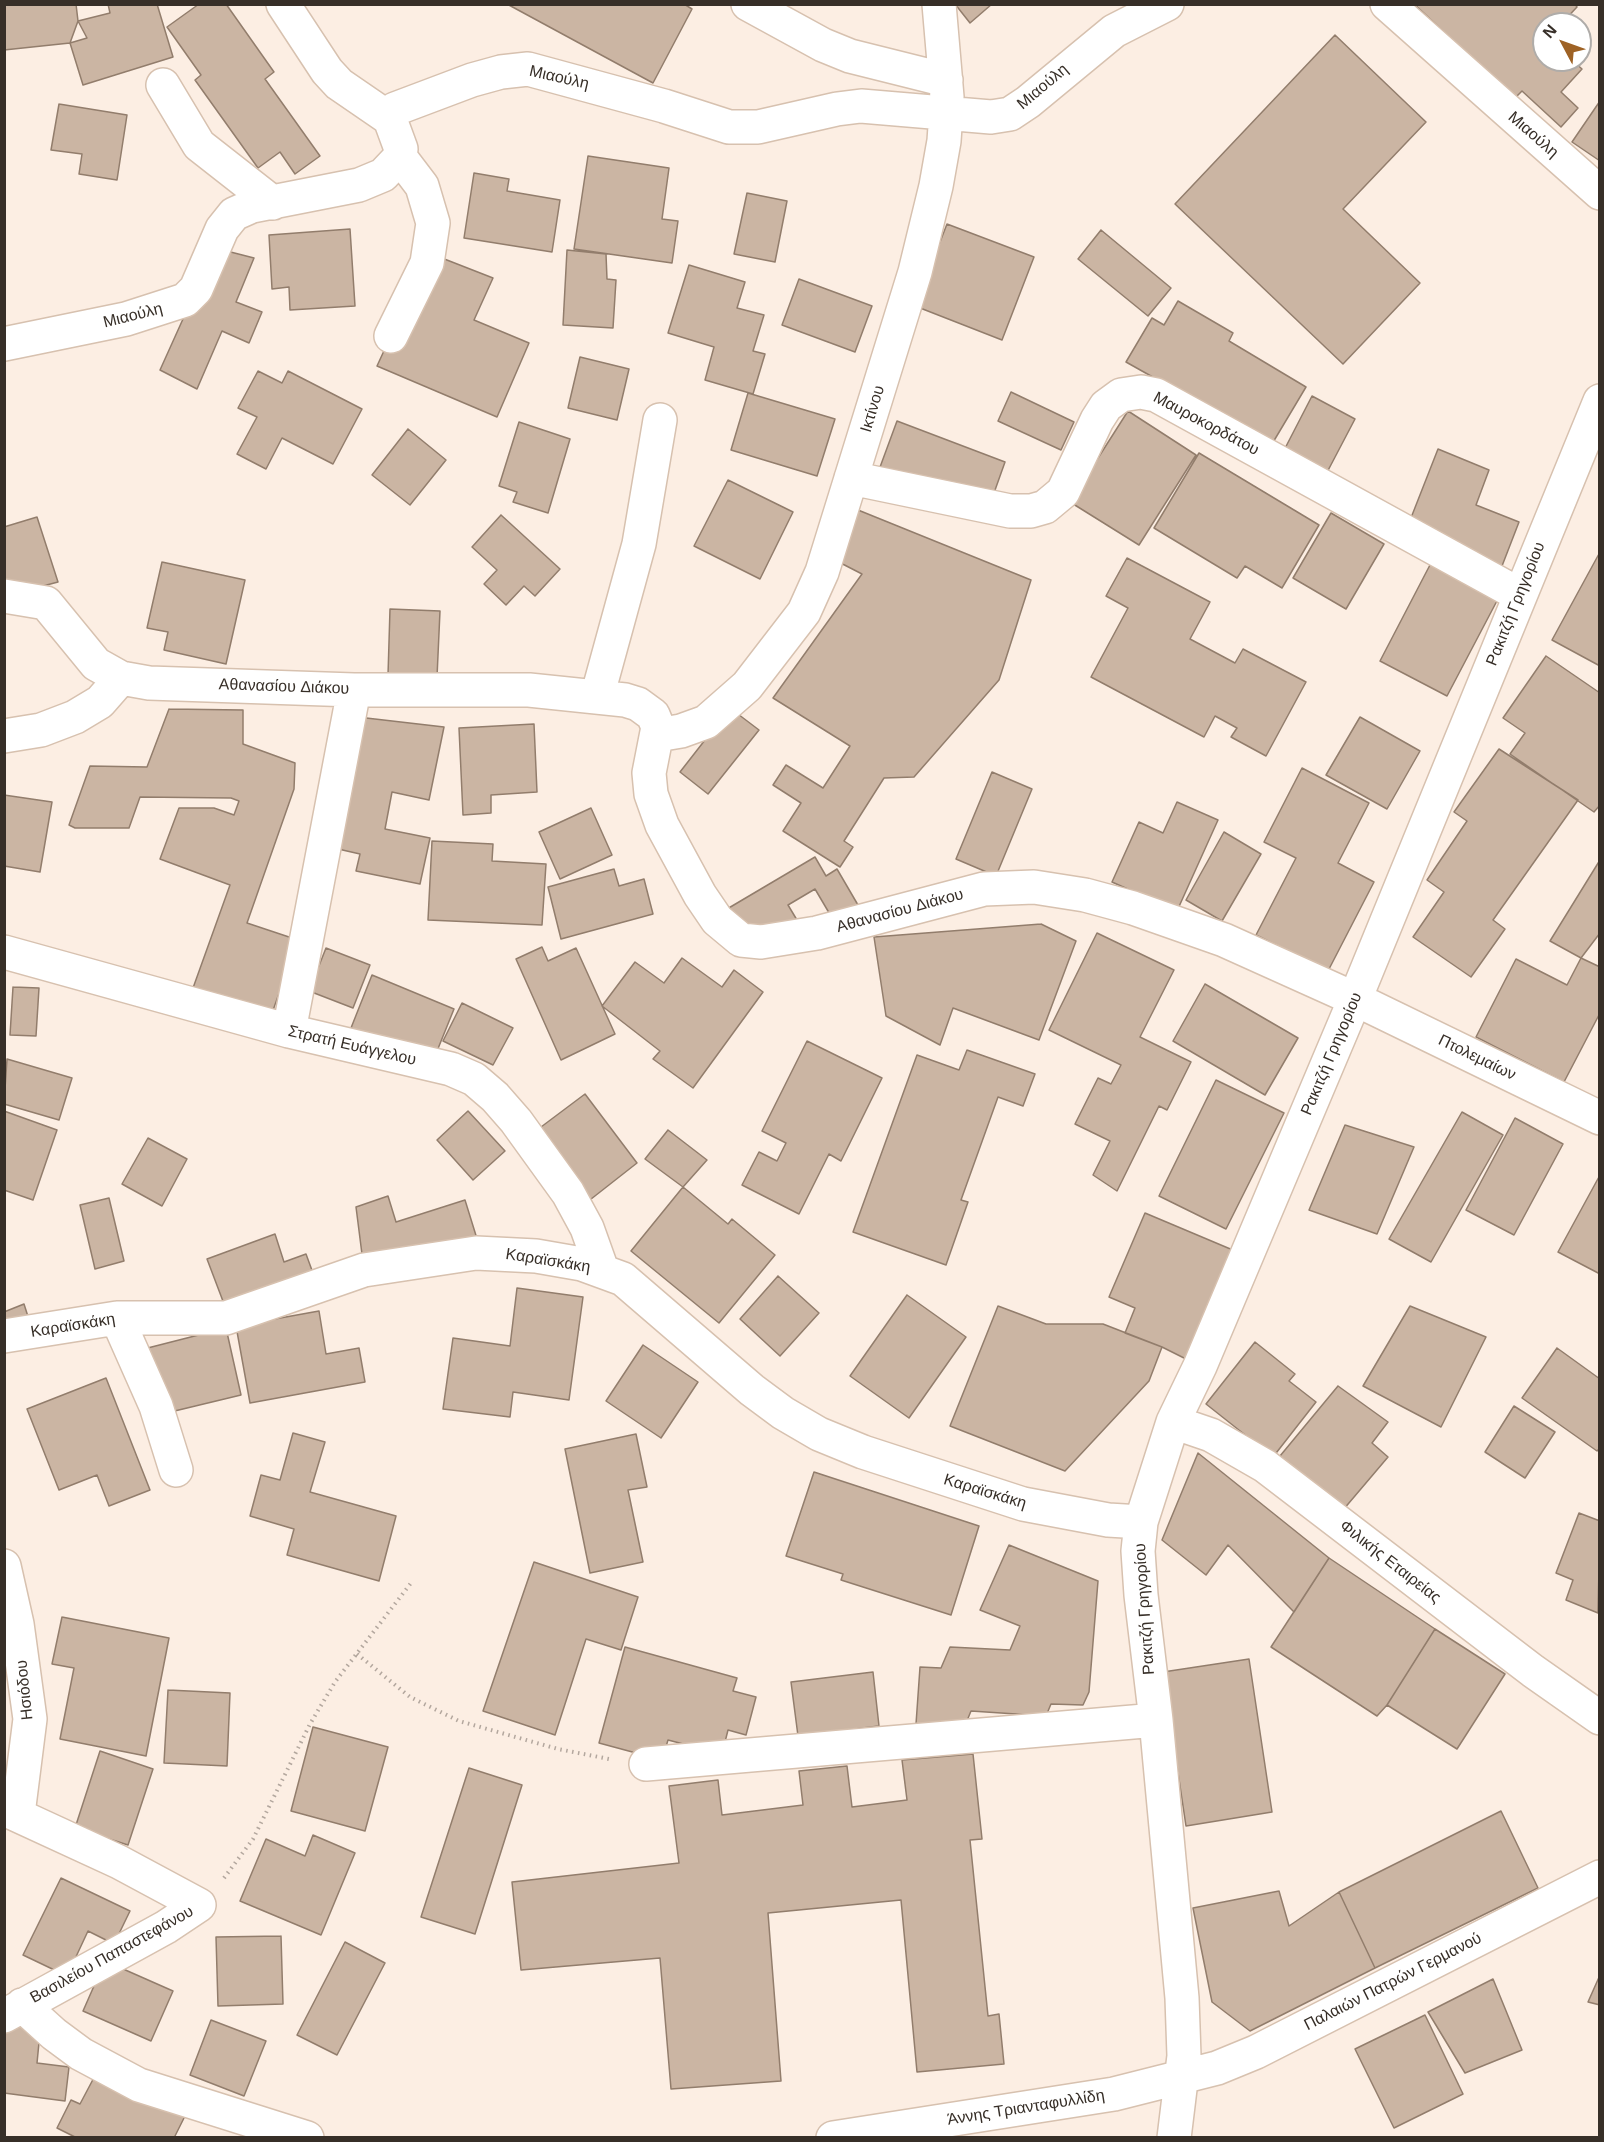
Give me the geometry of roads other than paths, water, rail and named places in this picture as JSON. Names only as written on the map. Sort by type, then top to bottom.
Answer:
[{"type":"street","points":[[283,4],[327,71],[339,84],[390,119],[401,149],[400,157],[422,186],[433,223],[427,263],[391,336]]},
{"type":"street","points":[[748,4],[823,45],[850,56],[946,80]]},
{"type":"street","name":"Ικτίνου","points":[[657,735],[681,731],[706,722],[747,686],[784,642],[804,612],[822,572],[925,237],[944,141],[946,113],[946,80],[939,4]]},
{"type":"street","name":"Μιαούλη","points":[[390,119],[394,109],[410,102],[472,80],[528,69],[664,106],[729,127],[758,127],[837,109],[861,106],[992,117],[1010,114],[1028,102],[1100,40],[1134,19],[1167,4]]},
{"type":"street","name":"Μιαούλη","points":[[1388,4],[1599,193]]},
{"type":"street","points":[[163,85],[199,145],[273,203]]},
{"type":"street","name":"Μιαούλη","points":[[4,344],[126,319],[185,300],[196,289],[227,221],[241,209],[359,185],[383,175],[400,157]]},
{"type":"street","name":"Μαυροκορδάτου","points":[[851,478],[1010,511],[1031,511],[1045,507],[1063,492],[1096,420],[1106,406],[1121,395],[1141,392],[1156,395],[1520,595]]},
{"type":"street","name":"Ρακιτζή Γρηγορίου","points":[[1174,2138],[1182,2079],[1182,1998],[1156,1720],[1141,1595],[1138,1551],[1141,1522],[1173,1422],[1204,1355],[1355,999],[1599,401]]},
{"type":"street","points":[[597,697],[639,544],[660,420]]},
{"type":"street","name":"Αθανασίου Διάκου","points":[[4,596],[46,603],[96,664],[122,678],[150,683],[354,690],[501,689],[625,700],[644,708],[656,722],[657,735],[649,783],[662,825],[700,895],[717,920],[741,940],[761,942],[818,933],[984,889],[1034,887],[1133,908],[1224,940],[1355,999]]},
{"type":"street","points":[[4,736],[41,730],[75,717],[100,702],[122,678]]},
{"type":"street","points":[[289,1032],[354,690]]},
{"type":"street","name":"Στρατή Ευάγγελου","points":[[4,952],[289,1032],[451,1069],[482,1085],[516,1121],[568,1193],[587,1228],[602,1270]]},
{"type":"street","name":"Πτολεμαίων","points":[[1355,999],[1599,1118]]},
{"type":"street","name":"Καραϊσκάκη","points":[[4,1336],[117,1318],[226,1318],[364,1270],[453,1255],[492,1253],[536,1256],[602,1270],[631,1285],[752,1390],[783,1413],[819,1434],[863,1452],[1023,1504],[1098,1519],[1141,1522]]},
{"type":"street","points":[[117,1318],[156,1406],[176,1470]]},
{"type":"street","name":"Φιλικής Εταιρείας","points":[[1173,1422],[1211,1435],[1265,1466],[1533,1671],[1599,1718]]},
{"type":"street","name":"Ησιόδου","points":[[4,1566],[17,1624],[30,1719],[11,1811]]},
{"type":"street","points":[[646,1764],[1156,1720]]},
{"type":"street","name":"Βασιλείου Παπαστεφάνου","points":[[11,1811],[119,1862],[200,1905],[166,1927],[13,2010]]},
{"type":"street","name":"Παλαιών Πατρών Γερμανού","points":[[1182,2079],[1256,2052],[1599,1876]]},
{"type":"street","points":[[13,2010],[54,2034],[81,2054],[139,2085],[307,2138]]},
{"type":"street","name":"Άννης Τριανταφυλλίδη","points":[[833,2138],[1114,2094],[1182,2079]]}]
